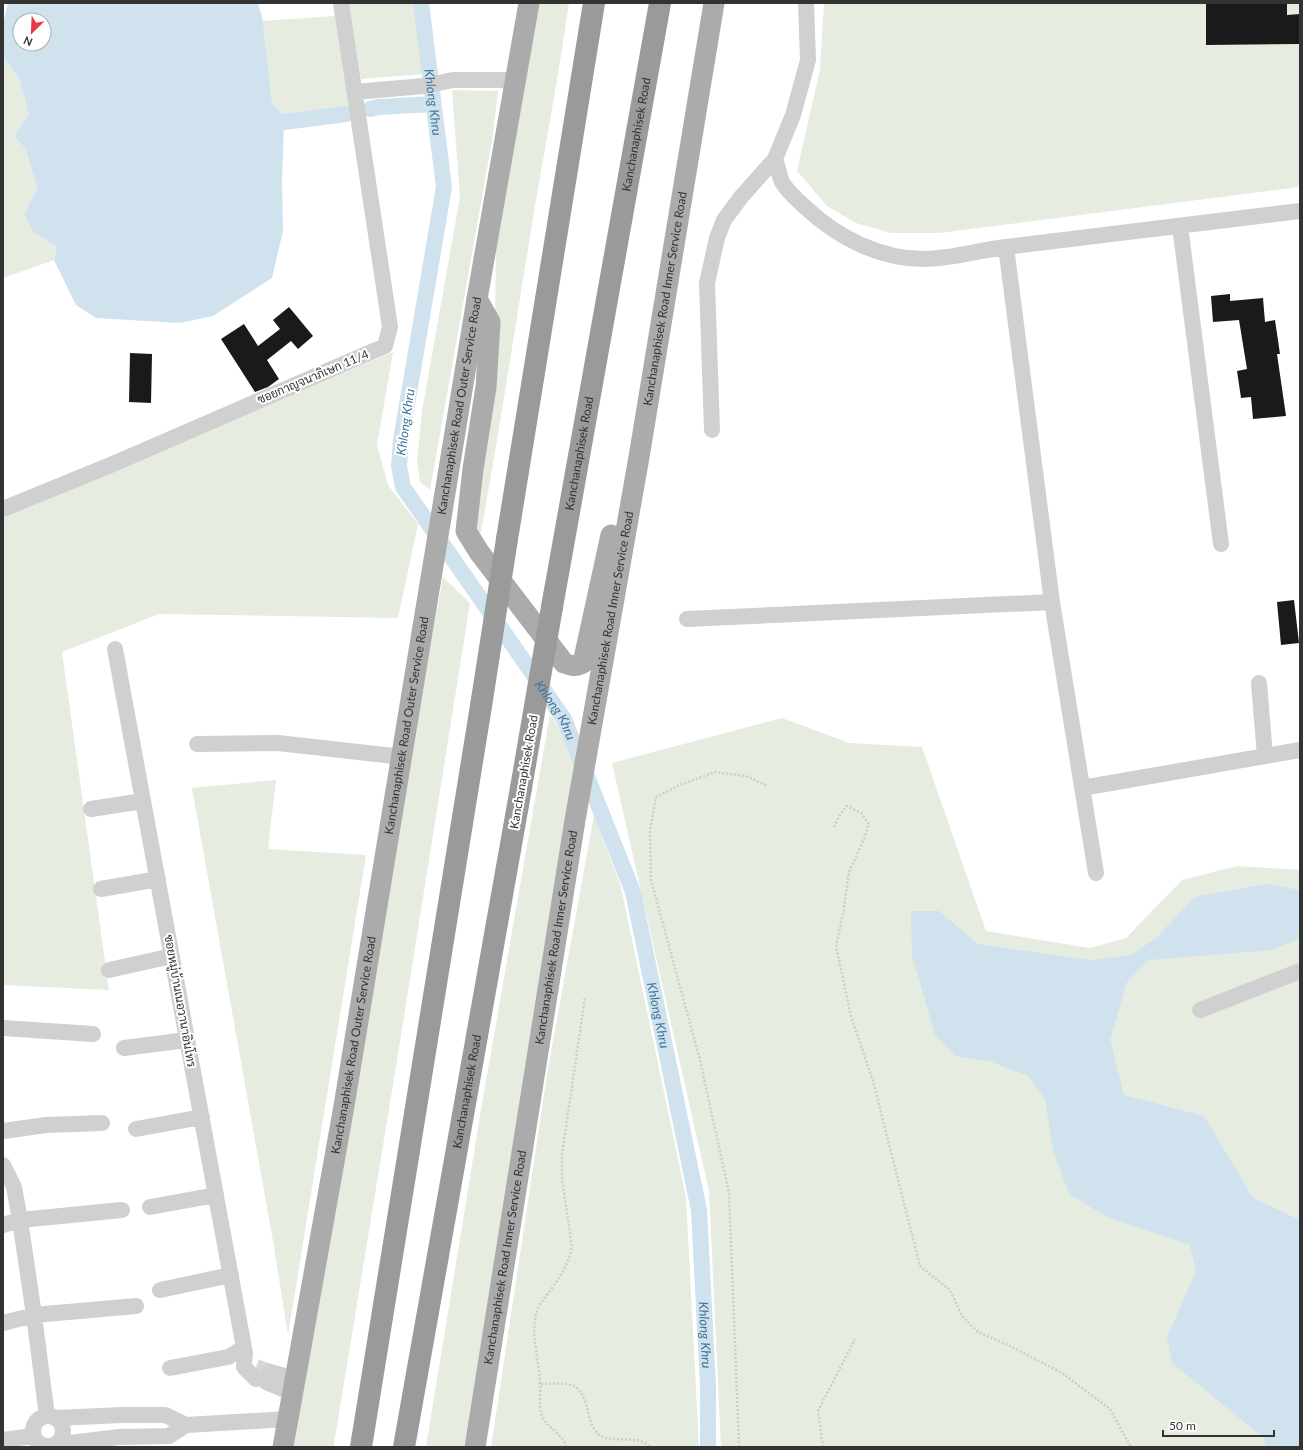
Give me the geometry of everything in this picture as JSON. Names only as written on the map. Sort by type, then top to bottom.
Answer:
[{"type":"highway","points":[[360,1447],[594,3]]},
{"type":"highway","name":"Kanchanaphisek Road","points":[[404,1447],[660,3]]},
{"type":"main road","name":"Kanchanaphisek Road Outer Service Road","points":[[283,1447],[343,1114],[403,757],[477,299],[529,3]]},
{"type":"main road","name":"Kanchanaphisek Road Inner Service Road","points":[[475,1447],[575,820],[638,457],[714,3]]},
{"type":"main road","points":[[477,299],[490,322],[486,387],[473,469],[466,531],[479,552],[564,663],[572,666],[577,666],[583,663],[610,538],[638,457]]},
{"type":"street","name":"ซอยกาญจนาภิเษก 11/4","points":[[3,509],[113,464],[385,346],[390,327],[341,3]]},
{"type":"street","points":[[712,430],[707,283],[717,238],[724,220],[741,197],[776,159],[793,115],[808,60],[806,3]]},
{"type":"street","points":[[355,92],[424,86],[453,80],[516,80]]},
{"type":"street","points":[[776,159],[782,181],[793,196],[814,216],[840,233],[874,251],[906,258],[925,259],[955,256],[983,250],[1300,211]]},
{"type":"street","points":[[1180,226],[1221,544]]},
{"type":"street","points":[[1006,247],[1052,602],[1096,873]]},
{"type":"street","points":[[686,619],[1052,602]]},
{"type":"street","name":"ซอยหมู่บ้านเนอวานาอินโทร","points":[[115,649],[245,1351],[251,1363],[262,1375],[295,1386]]},
{"type":"street","points":[[1259,683],[1265,756]]},
{"type":"street","points":[[197,744],[278,743],[403,757]]},
{"type":"street","points":[[1082,788],[1300,750]]},
{"type":"street","points":[[90,809],[143,801]]},
{"type":"street","points":[[101,889],[158,879]]},
{"type":"street","points":[[109,970],[172,956]]},
{"type":"street","points":[[1200,1010],[1300,971]]},
{"type":"street","points":[[3,1028],[93,1034]]},
{"type":"street","points":[[124,1048],[187,1040]]},
{"type":"street","points":[[136,1129],[202,1117]]},
{"type":"street","points":[[3,1131],[46,1125],[102,1123]]},
{"type":"street","points":[[3,1165],[14,1187],[51,1417],[62,1425],[63,1434],[58,1443],[54,1445]]},
{"type":"street","points":[[150,1207],[216,1195]]},
{"type":"street","points":[[3,1225],[20,1220],[122,1210]]},
{"type":"street","points":[[160,1290],[231,1275]]},
{"type":"street","points":[[3,1323],[34,1315],[136,1306]]},
{"type":"street","points":[[170,1368],[228,1357],[245,1351]]},
{"type":"street","points":[[186,1425],[169,1436],[119,1437],[44,1446],[35,1441],[33,1436],[33,1426],[35,1422],[38,1419],[51,1417],[165,1415],[186,1425],[288,1419]]},
{"type":"street","points":[[3,1440],[33,1436]]},
{"type":"path","points":[[739,1447],[729,1193],[700,1060],[651,880],[650,830],[656,797],[680,785],[716,772],[746,776],[768,786]]},
{"type":"path","points":[[834,827],[838,816],[847,806],[860,813],[869,824],[864,840],[849,872],[843,914],[836,946],[852,1016],[873,1081],[920,1266],[950,1290],[962,1316],[978,1332],[1008,1345],[1062,1373],[1110,1409],[1131,1447]]},
{"type":"path","points":[[566,1447],[556,1432],[542,1418],[540,1405],[540,1384],[533,1326],[539,1307],[565,1269],[570,1258],[572,1247],[562,1179],[562,1155],[585,997]]},
{"type":"path","points":[[823,1447],[818,1411],[856,1340]]},
{"type":"path","points":[[540,1384],[565,1384],[578,1388],[585,1398],[591,1423],[596,1432],[603,1437],[641,1441],[650,1447]]},
{"type":"shaded area","points":[[348,3],[414,3],[424,74],[361,79]]},
{"type":"shaded area","points":[[536,3],[569,3],[480,537],[472,533],[495,324],[496,250]]},
{"type":"shaded area","points":[[824,3],[1300,3],[1300,187],[939,233],[891,233],[856,223],[827,206],[797,171],[820,69]]},
{"type":"shaded area","points":[[335,16],[349,109],[316,115],[284,116],[272,103],[263,21]]},
{"type":"shaded area","points":[[3,48],[5,60],[20,80],[29,115],[14,135],[26,150],[37,188],[24,214],[33,232],[57,247],[54,260],[3,278]]},
{"type":"shaded area","points":[[452,90],[498,91],[492,141],[430,490],[420,482],[417,460],[422,411],[460,197]]},
{"type":"shaded area","points":[[393,352],[377,445],[388,485],[418,524],[398,618],[159,614],[62,652],[109,990],[3,985],[3,516]]},
{"type":"shaded area","points":[[443,577],[470,603],[334,1444],[333,1447],[294,1447],[426,669]]},
{"type":"shaded area","points":[[550,714],[563,734],[575,758],[537,1009],[464,1447],[426,1447],[482,1104]]},
{"type":"shaded area","points":[[782,718],[849,743],[922,747],[986,931],[1090,948],[1126,938],[1182,880],[1237,866],[1300,870],[1300,1447],[721,1447],[709,1191],[612,763]]},
{"type":"shaded area","points":[[276,780],[268,849],[366,855],[288,1335],[273,1241],[192,788]]},
{"type":"shaded area","points":[[594,815],[621,887],[686,1197],[699,1447],[491,1447],[548,1069]]},
{"type":"water","points":[[8,3],[258,3],[263,21],[272,103],[284,116],[282,181],[283,231],[272,278],[213,316],[180,323],[96,318],[76,305],[54,260],[57,247],[33,232],[24,214],[37,188],[26,150],[14,135],[29,115],[20,80],[5,60],[3,48],[3,24]]},
{"type":"water","points":[[1265,884],[1300,890],[1300,938],[1272,950],[1149,960],[1127,982],[1110,1039],[1124,1095],[1204,1116],[1253,1198],[1300,1220],[1300,1447],[1266,1447],[1264,1438],[1172,1363],[1167,1337],[1196,1271],[1190,1245],[1107,1217],[1069,1194],[1053,1150],[1045,1099],[1028,1076],[989,1061],[955,1056],[935,1035],[912,956],[911,911],[939,911],[978,944],[1090,960],[1131,955],[1156,938],[1195,897]]},
{"type":"building","points":[[1206,3],[1287,3],[1287,15],[1300,14],[1300,44],[1206,45]]},
{"type":"building","points":[[1230,294],[1230,301],[1263,298],[1265,322],[1275,320],[1280,354],[1277,354],[1286,416],[1253,419],[1251,397],[1241,398],[1237,371],[1247,369],[1239,320],[1213,322],[1211,296]]},
{"type":"building","points":[[289,307],[313,336],[298,349],[291,341],[267,360],[279,379],[268,387],[255,392],[221,339],[244,324],[258,346],[280,329],[273,320]]},
{"type":"building","points":[[130,353],[152,354],[151,403],[129,402]]},
{"type":"building","points":[[1294,600],[1299,643],[1281,645],[1277,602]]},
{"type":"waterway","name":"Khlong Khru","points":[[421,3],[444,187],[401,440],[399,466],[403,487],[564,719],[633,892],[699,1210],[708,1386],[708,1447]]},
{"type":"waterway","points":[[370,109],[378,107],[433,104]]},
{"type":"waterway","points":[[284,122],[346,114]]},
{"type":"tunnel","points":[[256,1367],[270,1372]]}]
